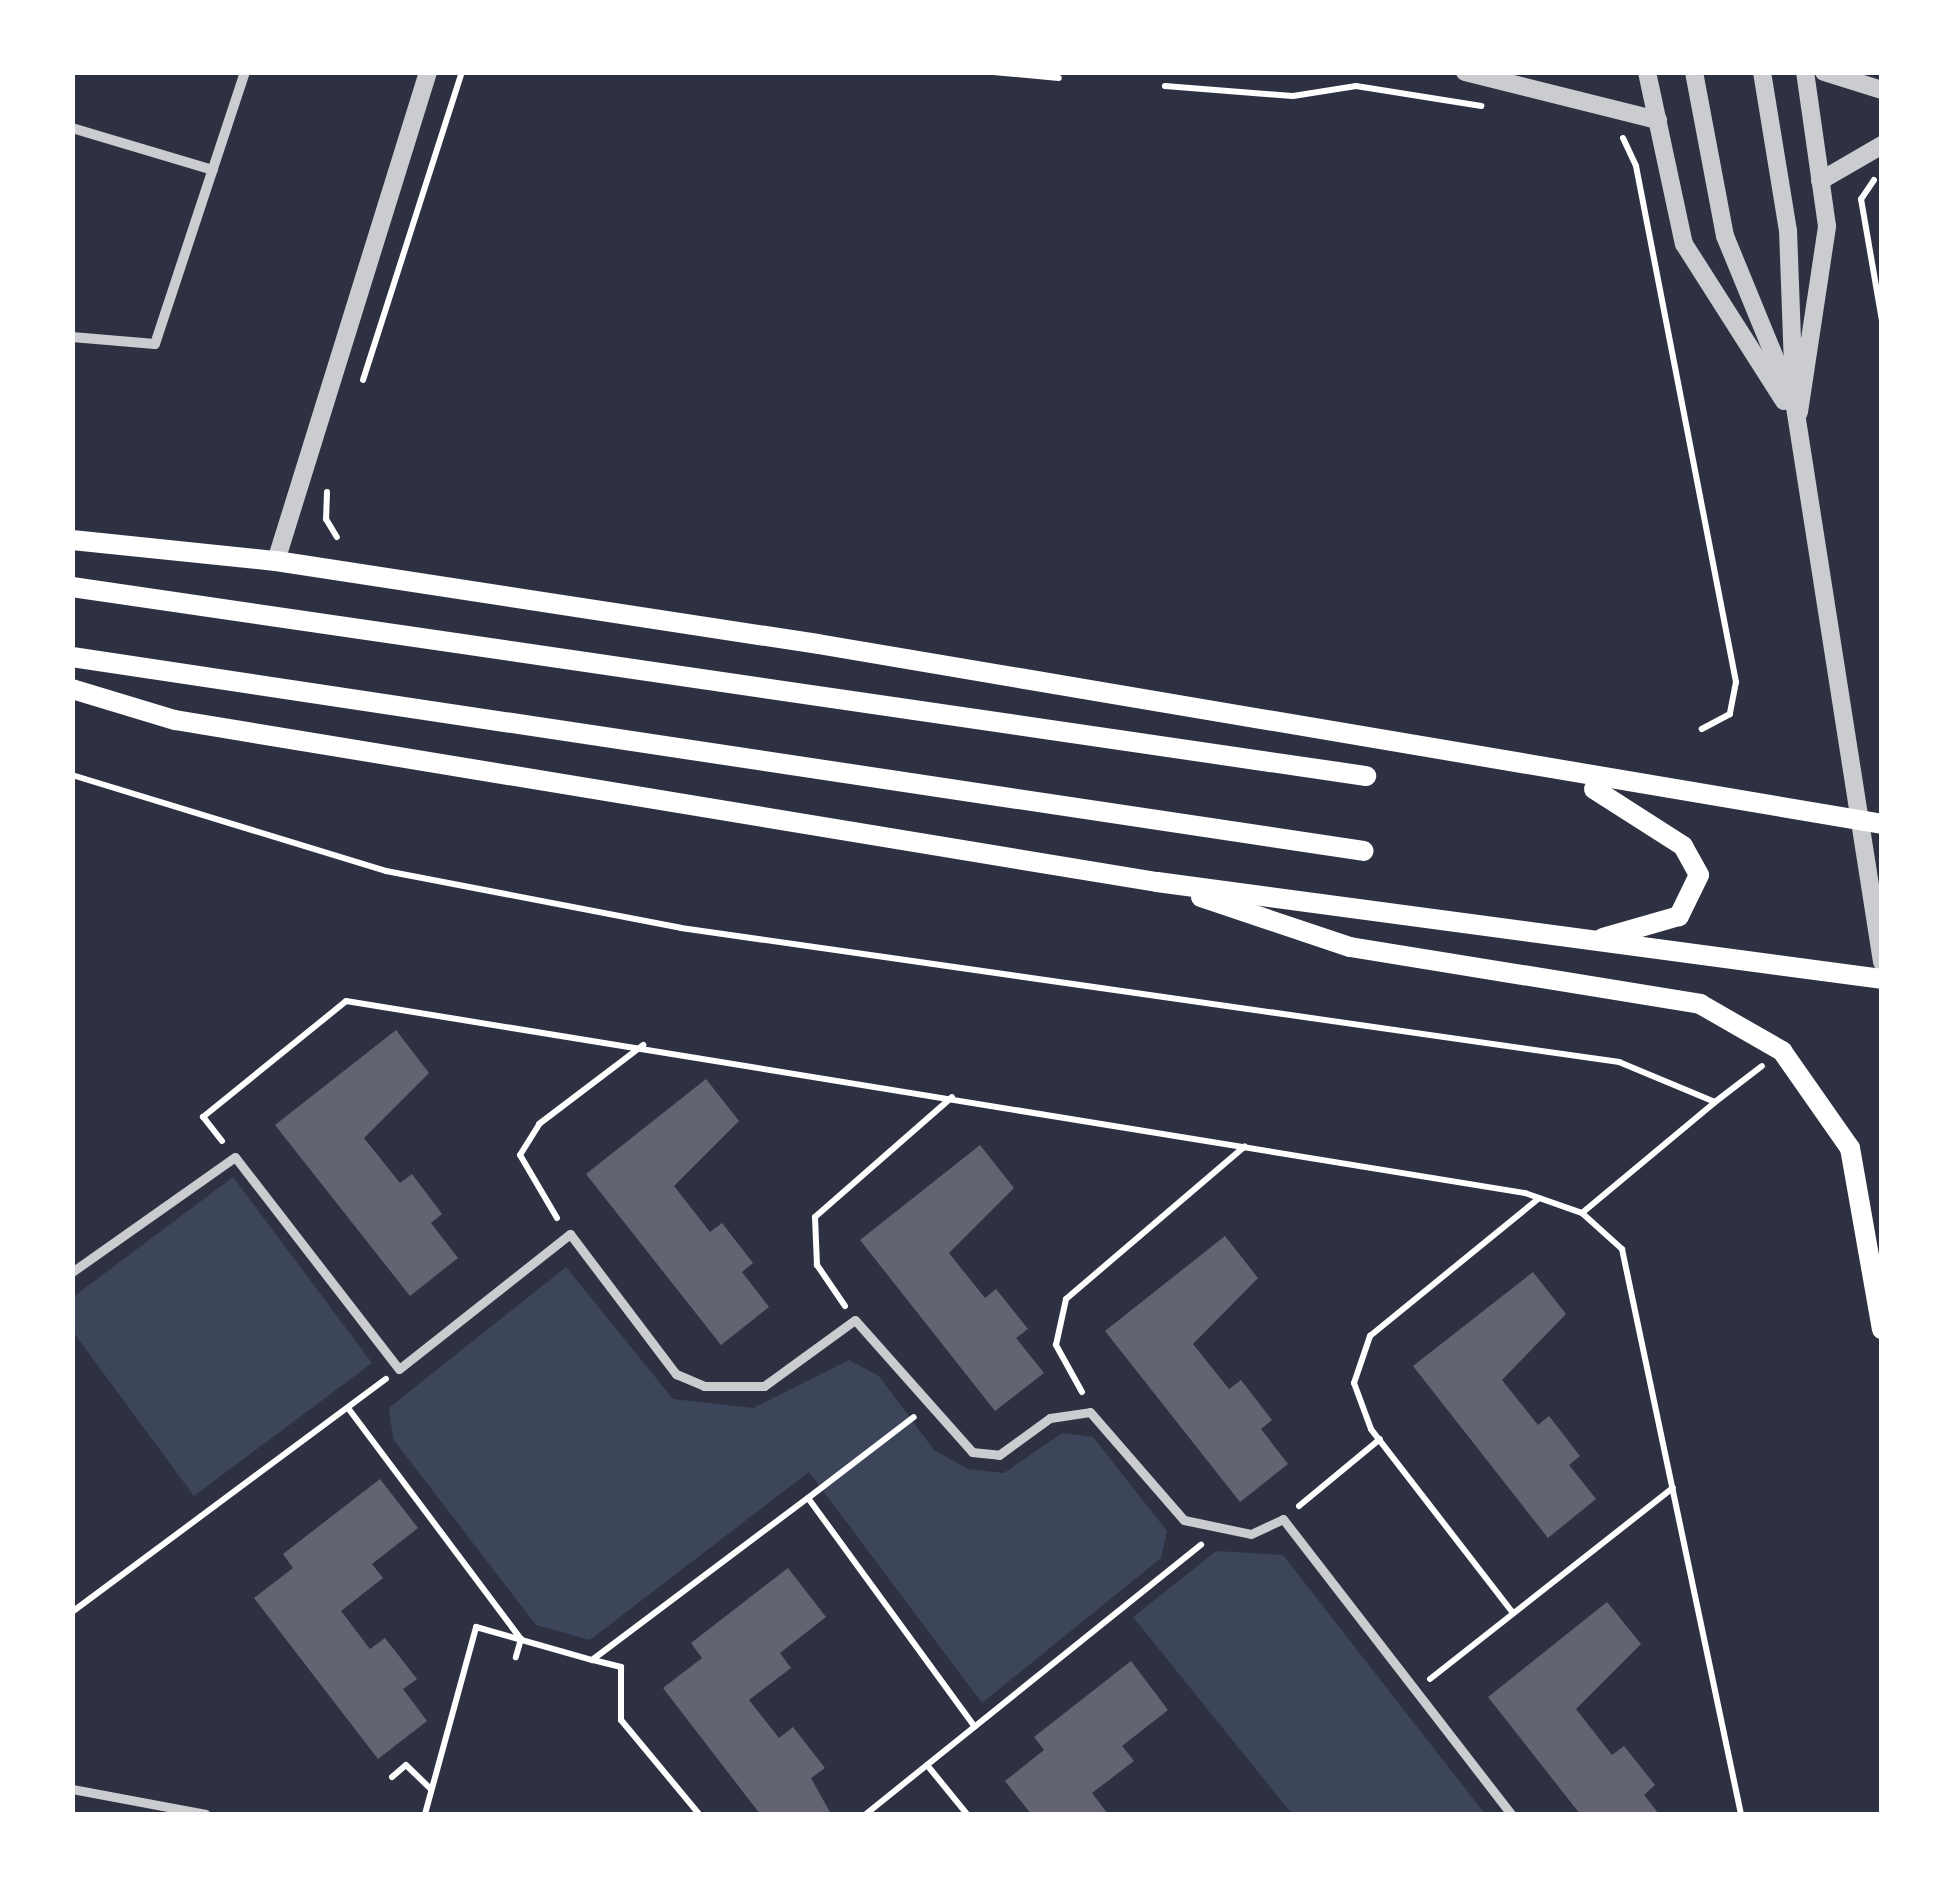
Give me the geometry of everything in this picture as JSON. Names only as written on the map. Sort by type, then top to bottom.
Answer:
[{"type":"main road","points":[[72,540],[276,561],[818,644],[1567,778],[1882,824]]},
{"type":"main road","points":[[72,587],[1366,776]]},
{"type":"main road","points":[[72,657],[1364,851]]},
{"type":"main road","points":[[72,689],[175,720],[1157,882],[1882,980]]},
{"type":"main road","points":[[1567,778],[1636,808],[1683,846],[1699,875],[1679,916],[1591,940]]},
{"type":"main road","points":[[1157,882],[1350,947],[1700,1004],[1782,1051],[1850,1148],[1882,1328]]},
{"type":"street","points":[[72,337],[156,344],[244,72]]},
{"type":"street","points":[[276,561],[428,72]]},
{"type":"street","points":[[1465,72],[1658,120]]},
{"type":"street","points":[[1647,72],[1684,244],[1796,414]]},
{"type":"street","points":[[1694,72],[1725,236],[1796,414]]},
{"type":"street","points":[[1762,72],[1788,230],[1796,414],[1882,962]]},
{"type":"street","points":[[1796,414],[1827,226],[1805,72]]},
{"type":"street","points":[[1824,72],[1882,90]]},
{"type":"street","points":[[72,128],[213,170]]},
{"type":"street","points":[[1820,181],[1882,145]]},
{"type":"street","points":[[72,1272],[235,1157],[399,1370],[570,1234],[676,1374],[704,1386],[764,1386],[856,1320],[956,1440],[985,1456],[1070,1410],[1108,1424],[1184,1520],[1218,1532],[1266,1532],[1283,1519],[1511,1814]]},
{"type":"street","points":[[72,1788],[206,1814]]},
{"type":"path","points":[[356,402],[462,72]]},
{"type":"path","points":[[994,72],[1059,78]]},
{"type":"path","points":[[1165,86],[1293,96],[1356,86],[1487,106]]},
{"type":"path","points":[[1612,132],[1636,166],[1736,682],[1730,714],[1702,729]]},
{"type":"path","points":[[1882,173],[1862,199],[1882,321]]},
{"type":"path","points":[[332,475],[326,519],[337,537]]},
{"type":"path","points":[[72,774],[386,871],[681,928],[1619,1062],[1716,1102]]},
{"type":"path","points":[[235,1157],[203,1117],[346,1002],[643,1045],[1246,1146],[1540,1198],[1582,1213],[1622,1249],[1741,1814]]},
{"type":"path","points":[[570,1234],[531,1185],[520,1154],[539,1124],[643,1045]]},
{"type":"path","points":[[1582,1213],[1782,1051]]},
{"type":"path","points":[[856,1320],[816,1265],[815,1217],[953,1097]]},
{"type":"path","points":[[1108,1424],[1062,1367],[1056,1345],[1066,1299],[1246,1146]]},
{"type":"path","points":[[1514,1613],[1380,1439],[1354,1384],[1370,1336],[1540,1198]]},
{"type":"path","points":[[72,1612],[399,1370]]},
{"type":"path","points":[[592,1660],[928,1407]]},
{"type":"path","points":[[348,1408],[521,1639]]},
{"type":"path","points":[[1283,1519],[1380,1439]]},
{"type":"path","points":[[1416,1690],[1672,1488]]},
{"type":"path","points":[[808,1498],[975,1727]]},
{"type":"path","points":[[869,1814],[1218,1532]]},
{"type":"path","points":[[424,1814],[476,1627],[621,1667],[621,1720],[699,1814]]},
{"type":"path","points":[[516,1657],[521,1639]]},
{"type":"path","points":[[392,1777],[406,1765],[431,1790]]},
{"type":"path","points":[[927,1766],[967,1814]]},
{"type":"shaded area","points":[[233,1177],[372,1363],[194,1496],[73,1332],[73,1297]]},
{"type":"shaded area","points":[[566,1267],[673,1399],[753,1408],[849,1360],[879,1376],[934,1450],[968,1469],[1004,1473],[1062,1433],[1093,1437],[1167,1531],[1161,1558],[982,1703],[809,1472],[590,1640],[536,1625],[393,1439],[389,1408]]},
{"type":"shaded area","points":[[1216,1551],[1283,1555],[1485,1814],[1292,1814],[1133,1617]]},
{"type":"building","points":[[396,1030],[429,1073],[364,1138],[400,1183],[412,1174],[442,1214],[431,1223],[458,1258],[410,1296],[275,1125]]},
{"type":"building","points":[[706,1079],[739,1121],[674,1186],[710,1232],[722,1223],[753,1263],[742,1272],[769,1307],[721,1345],[586,1174]]},
{"type":"building","points":[[980,1145],[1014,1188],[949,1253],[985,1298],[996,1289],[1028,1329],[1016,1338],[1044,1373],[995,1411],[860,1240]]},
{"type":"building","points":[[1225,1236],[1258,1278],[1193,1344],[1229,1389],[1241,1380],[1272,1420],[1261,1429],[1288,1464],[1240,1502],[1105,1331]]},
{"type":"building","points":[[1533,1272],[1566,1314],[1502,1380],[1538,1425],[1549,1416],[1580,1456],[1569,1465],[1596,1499],[1548,1538],[1413,1366]]},
{"type":"building","points":[[380,1479],[418,1528],[372,1564],[383,1578],[341,1611],[370,1649],[385,1638],[417,1679],[403,1689],[427,1721],[378,1759],[254,1598],[293,1568],[283,1554]]},
{"type":"building","points":[[788,1568],[826,1617],[780,1653],[791,1668],[749,1700],[779,1738],[793,1727],[825,1768],[811,1778],[831,1814],[760,1814],[663,1688],[702,1658],[691,1643]]},
{"type":"building","points":[[1607,1602],[1641,1644],[1576,1709],[1612,1755],[1624,1746],[1655,1785],[1644,1795],[1659,1814],[1580,1814],[1488,1697]]},
{"type":"building","points":[[1131,1661],[1168,1710],[1122,1746],[1134,1761],[1092,1793],[1108,1814],[1031,1814],[1005,1781],[1044,1750],[1034,1737]]}]
